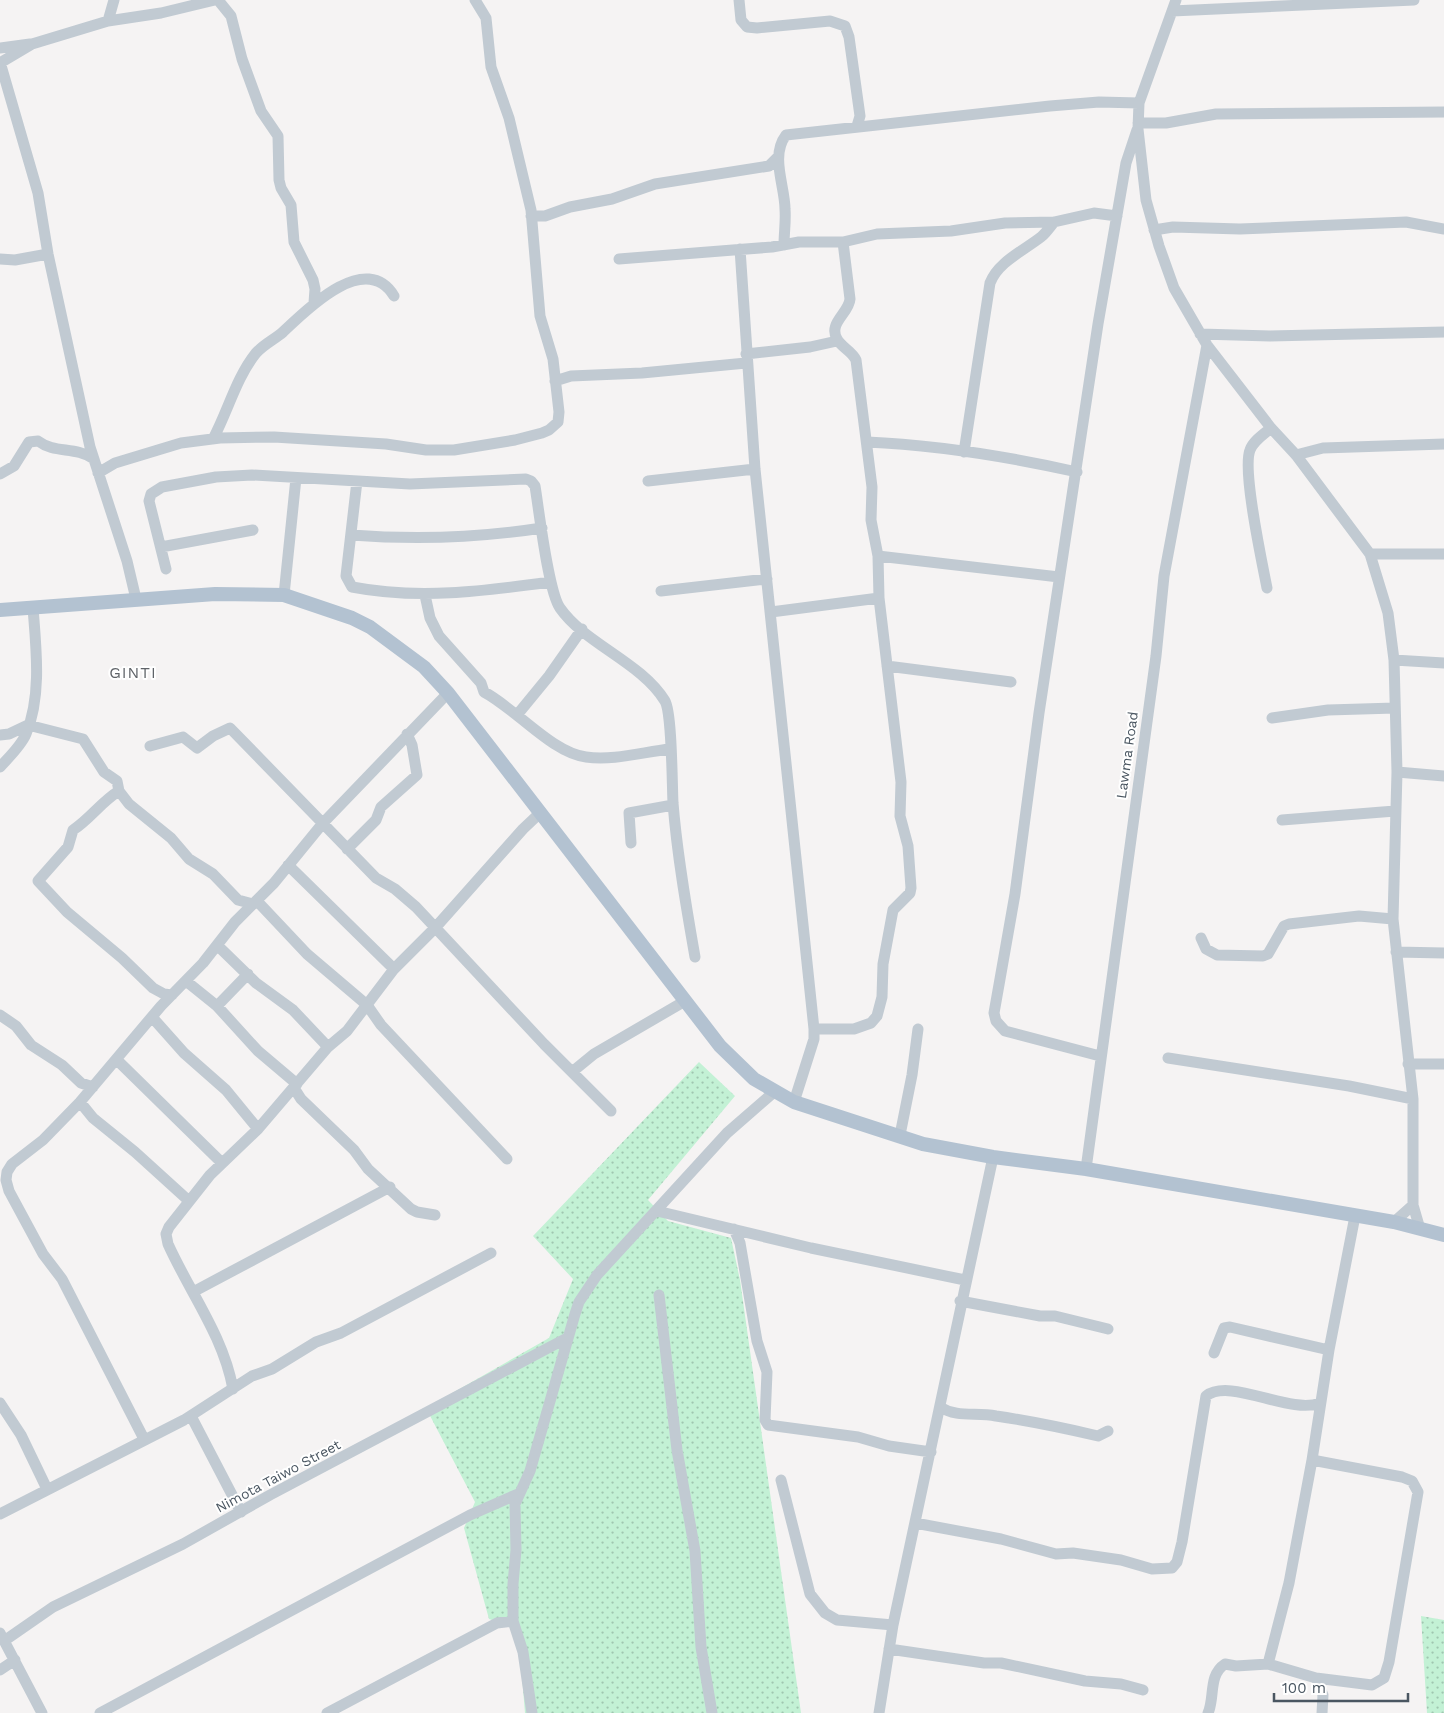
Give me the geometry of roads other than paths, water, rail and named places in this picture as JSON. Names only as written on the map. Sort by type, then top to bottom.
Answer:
[{"type":"main road","points":[[0,610],[215,594],[284,595],[352,618],[370,628],[424,667],[448,693],[720,1046],[742,1070],[774,1092],[794,1102],[924,1144],[993,1157],[1086,1169],[1394,1222],[1444,1234]]},
{"type":"street","points":[[108,21],[114,0]]},
{"type":"street","points":[[0,48],[32,44],[108,21],[215,0]]},
{"type":"street","points":[[218,0],[230,16],[242,59],[261,111],[278,136],[279,180],[281,188],[291,205],[294,242],[313,280],[315,289],[314,302]]},
{"type":"street","points":[[98,473],[115,463],[181,442],[274,437],[386,444],[426,450],[454,450],[484,446],[542,433],[558,422],[559,412],[553,359],[540,316],[531,216],[509,118],[491,67],[486,18],[475,0]]},
{"type":"street","points":[[738,0],[741,20],[747,27],[757,28],[830,21],[844,26],[849,38],[860,116],[857,126]]},
{"type":"street","points":[[1414,0],[1174,5],[1139,103],[1138,126],[1146,200],[1174,288],[1207,345],[1271,428],[1296,455],[1370,554],[1388,613],[1394,660],[1398,772],[1395,811],[1393,919],[1413,1099],[1412,1205],[1420,1229]]},
{"type":"street","points":[[32,44],[0,62],[38,193],[48,254],[94,459],[136,599]]},
{"type":"street","points":[[784,245],[786,210],[778,157],[781,142],[786,135],[1050,106],[1099,102],[1139,103]]},
{"type":"street","points":[[1138,126],[1216,114],[1444,112]]},
{"type":"street","points":[[1100,1056],[1005,1031],[996,1020],[994,1013],[1021,857],[1059,577],[1077,472],[1098,324],[1126,164],[1138,126]]},
{"type":"street","points":[[531,216],[545,216],[570,207],[612,199],[655,184],[769,166],[778,157]]},
{"type":"street","points":[[1126,164],[1142,167]]},
{"type":"street","points":[[769,166],[780,174]]},
{"type":"street","points":[[619,259],[784,245],[799,242],[843,242],[877,234],[951,231],[1005,223],[1054,222],[1094,213],[1117,216]]},
{"type":"street","points":[[964,452],[992,277],[1014,256],[1042,236],[1054,222]]},
{"type":"street","points":[[1154,230],[1173,227],[1240,229],[1406,222],[1444,229]]},
{"type":"street","points":[[814,1029],[854,1029],[871,1022],[877,1016],[882,997],[883,964],[893,910],[910,893],[908,846],[900,816],[901,782],[879,598],[878,556],[871,520],[872,487],[867,442],[861,414],[856,360],[853,354],[838,341],[835,334],[837,321],[849,306],[850,299],[843,242]]},
{"type":"street","points":[[740,249],[755,469],[814,1029],[814,1039],[794,1102]]},
{"type":"street","points":[[0,259],[15,260],[48,254]]},
{"type":"street","points":[[213,439],[239,381],[256,354],[283,332],[314,302],[347,282],[362,279],[387,284],[394,296]]},
{"type":"street","points":[[1200,334],[1270,336],[1444,332]]},
{"type":"street","points":[[555,381],[571,376],[642,373],[746,358],[838,341]]},
{"type":"street","name":"Lawma Road","points":[[1086,1169],[1155,666],[1164,576],[1207,345]]},
{"type":"street","points":[[1267,588],[1251,499],[1248,456],[1252,446],[1271,428]]},
{"type":"street","points":[[0,474],[14,466],[29,442],[38,441],[43,447],[84,452],[94,459]]},
{"type":"street","points":[[867,442],[901,443],[964,452],[1077,472]]},
{"type":"street","points":[[1296,455],[1323,448],[1444,444]]},
{"type":"street","points":[[648,481],[755,469]]},
{"type":"street","points":[[166,569],[149,501],[155,490],[216,477],[252,475],[410,484],[526,479],[531,481],[535,486],[551,582],[560,608],[582,629],[640,674],[665,701],[669,717],[673,805],[695,957]]},
{"type":"street","points":[[284,595],[296,478]]},
{"type":"street","points":[[357,481],[346,576],[352,587],[373,591],[425,595],[473,592],[551,582]]},
{"type":"street","points":[[351,535],[394,538],[455,538],[542,528]]},
{"type":"street","points":[[161,547],[253,530]]},
{"type":"street","points":[[1370,554],[1444,554]]},
{"type":"street","points":[[878,556],[1059,577]]},
{"type":"street","points":[[661,591],[767,578]]},
{"type":"street","points":[[425,595],[430,618],[439,636],[480,684],[484,692],[494,697],[517,716],[566,750],[586,757],[603,757],[670,749]]},
{"type":"street","points":[[771,612],[879,598]]},
{"type":"street","points":[[0,767],[21,743],[28,726],[36,691],[37,664],[33,608]]},
{"type":"street","points":[[517,716],[549,676],[582,629]]},
{"type":"street","points":[[1394,660],[1444,663]]},
{"type":"street","points":[[887,666],[1011,682]]},
{"type":"street","points":[[144,1439],[62,1280],[39,1247],[10,1191],[6,1180],[12,1164],[43,1140],[80,1102],[235,922],[274,883],[323,824],[448,693]]},
{"type":"street","points":[[1272,718],[1328,710],[1396,708]]},
{"type":"street","points":[[4,735],[28,726],[83,739],[104,772],[117,781],[119,790],[128,804],[172,838],[189,859],[213,874],[226,890],[238,900],[254,902],[307,954],[367,1005],[381,1025],[507,1159]]},
{"type":"street","points":[[150,746],[183,737],[197,748],[213,736],[230,728],[376,878],[395,889],[416,907],[572,1072],[612,1111]]},
{"type":"street","points":[[347,849],[376,820],[381,807],[417,775],[412,745],[407,734]]},
{"type":"street","points":[[4,735],[21,743]]},
{"type":"street","points":[[1398,772],[1444,776]]},
{"type":"street","points":[[119,790],[108,798],[82,825],[73,830],[68,847],[38,882],[67,912],[122,958],[152,988],[164,994],[172,995]]},
{"type":"street","points":[[631,842],[629,813],[673,805]]},
{"type":"street","points":[[1282,820],[1395,811]]},
{"type":"street","points":[[233,1389],[228,1364],[211,1324],[172,1254],[166,1236],[169,1227],[222,1163],[258,1129],[328,1047],[347,1031],[394,970],[435,928],[505,848],[541,812]]},
{"type":"street","points":[[288,865],[394,970]]},
{"type":"street","points":[[1201,938],[1206,949],[1217,955],[1263,956],[1268,954],[1284,926],[1289,924],[1359,916],[1393,919]]},
{"type":"street","points":[[217,945],[248,974],[293,1010],[328,1047]]},
{"type":"street","points":[[1396,952],[1444,953]]},
{"type":"street","points":[[216,1006],[248,974]]},
{"type":"street","points":[[186,981],[216,1006],[258,1051],[295,1086],[300,1099],[354,1150],[368,1169],[411,1208],[417,1212],[435,1215]]},
{"type":"street","points":[[572,1072],[594,1054],[686,1001]]},
{"type":"street","points":[[152,1017],[184,1053],[226,1090],[258,1129]]},
{"type":"street","points":[[2,1018],[16,1026],[31,1045],[62,1065],[81,1083],[93,1087]]},
{"type":"street","points":[[900,1136],[912,1075],[918,1029]]},
{"type":"street","points":[[1168,1058],[1252,1073],[1349,1086],[1413,1099]]},
{"type":"street","points":[[117,1060],[222,1163]]},
{"type":"street","points":[[1408,1064],[1444,1064]]},
{"type":"street","points":[[532,1713],[523,1652],[513,1621],[512,1584],[516,1550],[514,1516],[518,1494],[534,1455],[579,1302],[587,1289],[727,1133],[774,1092]]},
{"type":"street","points":[[80,1102],[93,1118],[135,1152],[189,1201]]},
{"type":"street","points":[[879,1713],[893,1625],[931,1452],[960,1301],[993,1157]]},
{"type":"street","points":[[193,1292],[390,1187]]},
{"type":"street","points":[[1394,1222],[1412,1205]]},
{"type":"street","points":[[657,1211],[811,1248],[965,1280]]},
{"type":"street","points":[[1268,1664],[1289,1583],[1312,1460],[1329,1350],[1355,1216]]},
{"type":"street","points":[[734,1230],[740,1243],[757,1341],[767,1372],[765,1420],[768,1424],[931,1452]]},
{"type":"street","points":[[0,1514],[191,1416],[252,1376],[272,1369],[316,1342],[341,1333],[492,1253]]},
{"type":"street","points":[[659,1295],[677,1450],[695,1551],[701,1647],[712,1713]]},
{"type":"street","points":[[960,1301],[1040,1316],[1055,1316],[1108,1330]]},
{"type":"street","points":[[1214,1353],[1224,1328],[1230,1327],[1329,1350]]},
{"type":"street","name":"Nimota Taiwo Street","points":[[2,1637],[54,1607],[115,1579],[567,1338]]},
{"type":"street","points":[[915,1523],[1001,1539],[1056,1554],[1121,1560],[1152,1568],[1172,1568],[1177,1562],[1182,1542],[1206,1396],[1224,1391],[1304,1406],[1320,1402]]},
{"type":"street","points":[[0,1403],[21,1435],[48,1490]]},
{"type":"street","points":[[940,1407],[950,1412],[994,1415],[1098,1436],[1108,1431]]},
{"type":"street","points":[[191,1416],[241,1512]]},
{"type":"street","points":[[1208,1713],[1213,1682],[1219,1668],[1224,1664],[1236,1666],[1268,1664],[1316,1678],[1368,1685],[1377,1684],[1384,1678],[1389,1662],[1402,1576],[1419,1496],[1412,1481],[1402,1476],[1312,1460]]},
{"type":"street","points":[[781,1480],[810,1594],[825,1613],[837,1620],[893,1625]]},
{"type":"street","points":[[100,1713],[461,1520],[518,1494]]},
{"type":"street","points":[[328,1713],[497,1623],[513,1621]]},
{"type":"street","points":[[2,1637],[42,1713]]},
{"type":"street","points":[[889,1649],[984,1663],[1001,1663],[1085,1681],[1121,1684],[1143,1690]]},
{"type":"street","points":[[0,1670],[14,1660]]},
{"type":"street","points":[[1316,1678],[1323,1695],[1322,1713]]},
{"type":"district","name":"GINTI","points":[[133,672]]}]
